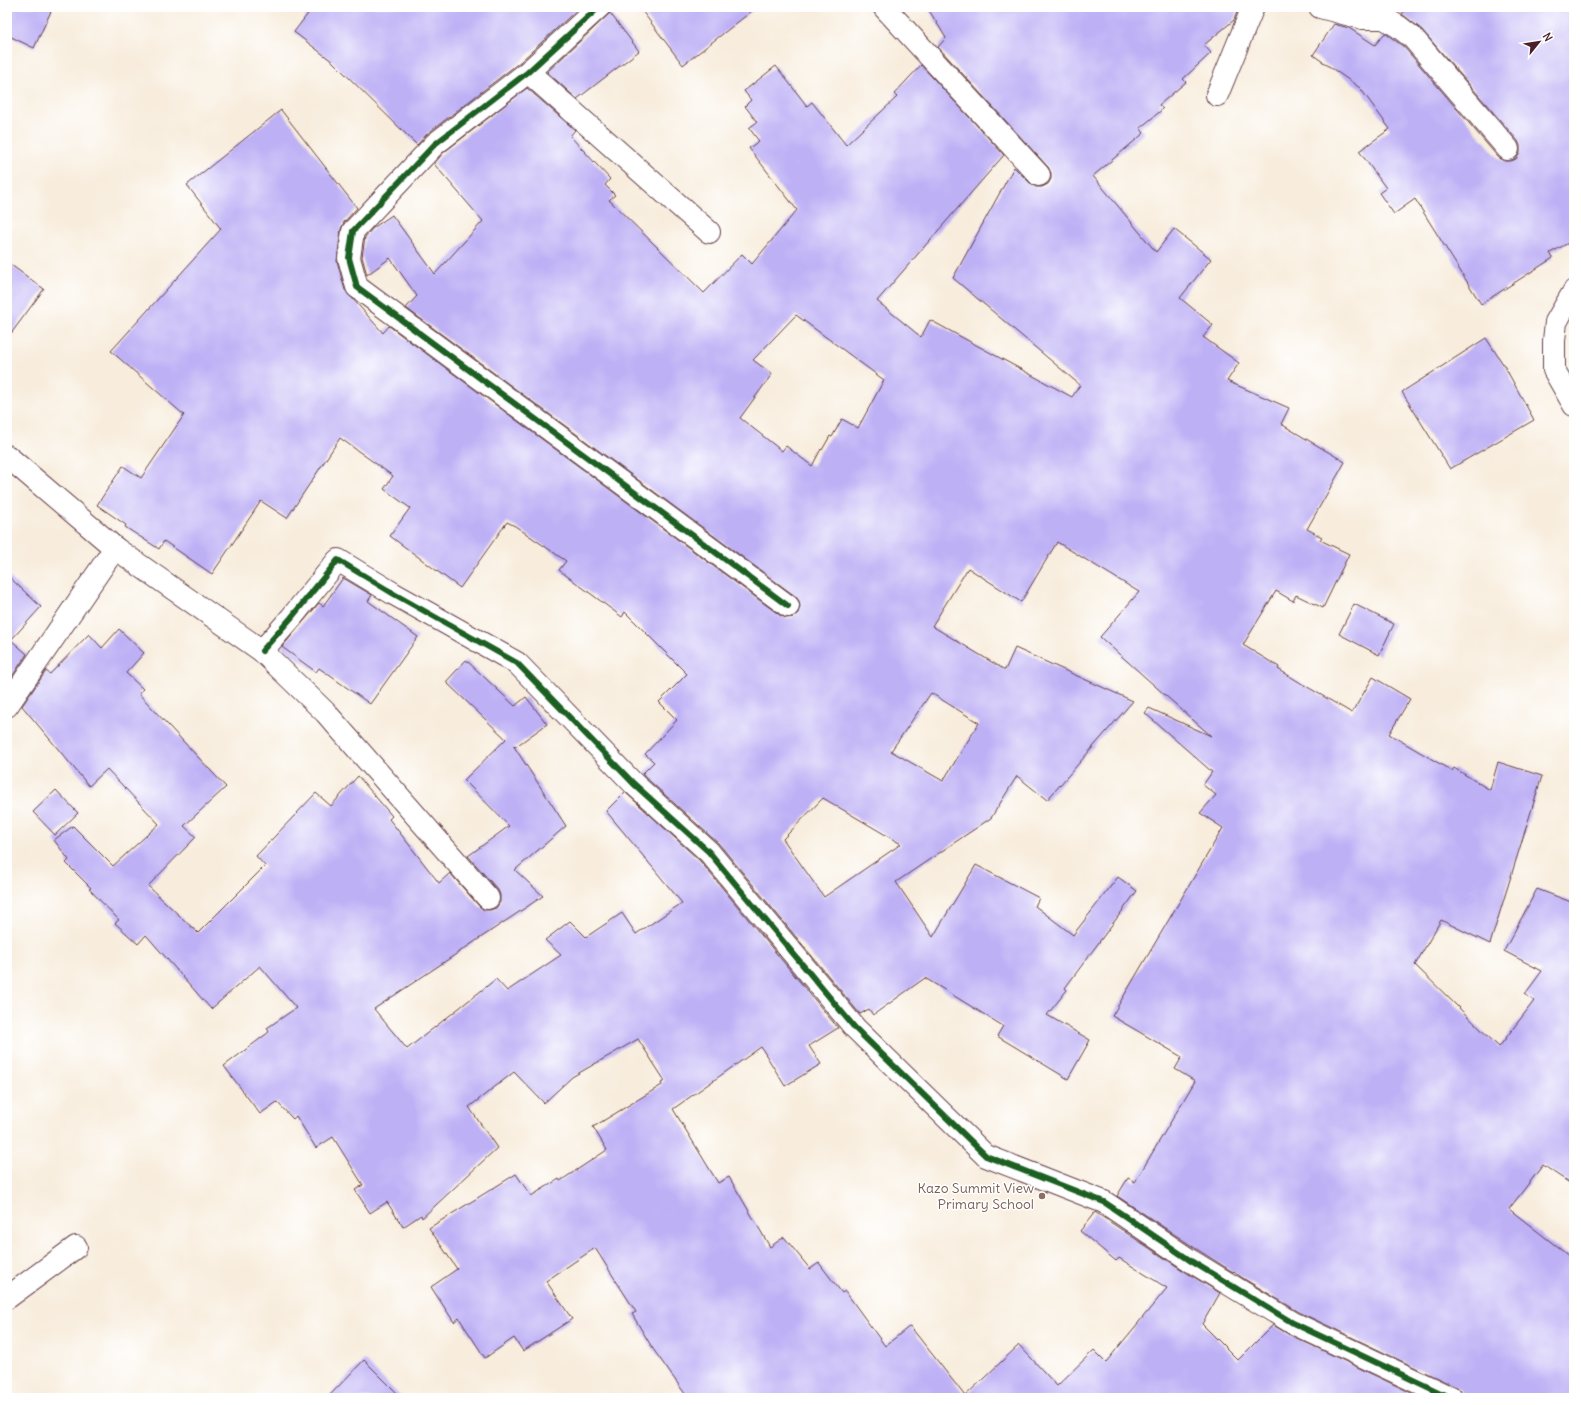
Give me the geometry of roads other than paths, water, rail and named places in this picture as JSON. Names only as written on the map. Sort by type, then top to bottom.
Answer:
[{"type":"street","points":[[600,7],[528,72],[435,144],[353,231],[349,258],[357,286],[788,606]]},
{"type":"street","points":[[884,7],[1039,174]]},
{"type":"street","points":[[1217,94],[1253,7]]},
{"type":"street","points":[[1320,7],[1362,18],[1384,18],[1399,27],[1413,38],[1508,149]]},
{"type":"street","points":[[528,72],[709,232]]},
{"type":"street","points":[[1574,291],[1556,322],[1554,341],[1554,370],[1574,404]]},
{"type":"street","points":[[7,456],[115,548],[262,651],[326,714],[488,898]]},
{"type":"street","points":[[7,706],[115,548]]},
{"type":"street","points":[[262,651],[338,560],[394,594],[517,663],[634,784],[709,852],[855,1028],[986,1156],[1104,1202],[1191,1261],[1293,1323],[1451,1398]]},
{"type":"street","points":[[7,1298],[76,1248]]},
{"type":"place","name":"Kazo Summit View Primary School","points":[[1042,1196]]}]
